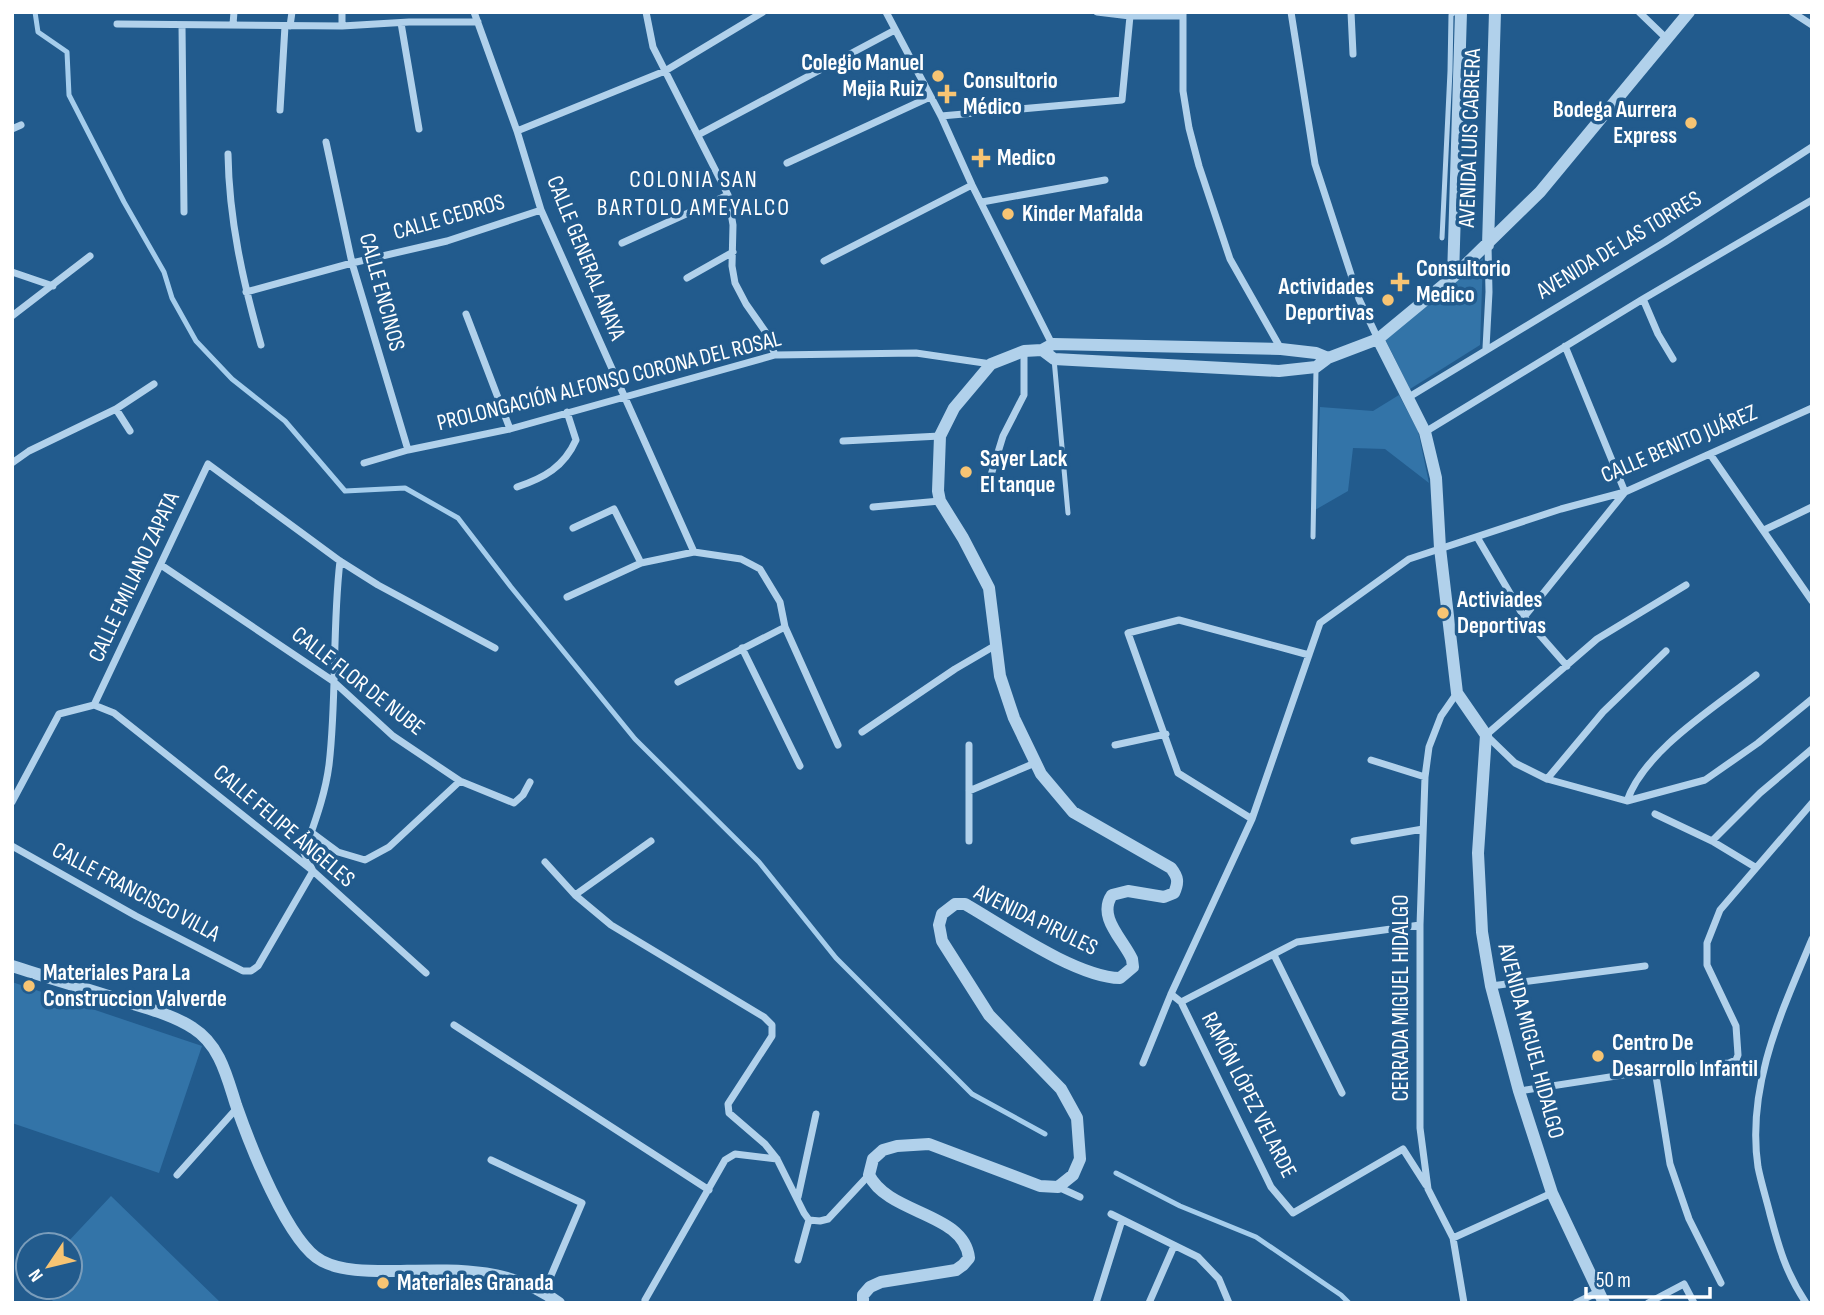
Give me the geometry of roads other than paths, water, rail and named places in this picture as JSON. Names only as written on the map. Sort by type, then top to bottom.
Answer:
[{"type":"street","points":[[233,24],[234,12]]},
{"type":"street","points":[[280,110],[288,26],[292,12]]},
{"type":"street","points":[[342,12],[342,26]]},
{"type":"street","points":[[411,12],[405,22],[419,129]]},
{"type":"street","name":"CALLE GENERAL ANAYA","points":[[474,12],[517,131],[541,210],[694,552]]},
{"type":"street","points":[[646,12],[653,47],[728,195],[733,225],[732,265],[735,282],[746,304],[767,334],[775,355]]},
{"type":"street","points":[[517,131],[665,71],[763,12]]},
{"type":"street","points":[[886,12],[941,116],[1054,359],[1279,371],[1316,367],[1328,358],[1378,339],[1452,277],[1540,192],[1689,12]]},
{"type":"street","points":[[1097,12],[1130,16],[1183,14],[1183,91],[1199,166],[1230,259],[1281,349]]},
{"type":"street","points":[[1292,12],[1315,164],[1359,299],[1425,432],[1436,478],[1440,548],[1457,692],[1486,734],[1515,763],[1547,779],[1627,802],[1704,780],[1758,743],[1812,699]]},
{"type":"street","points":[[1351,12],[1353,54]]},
{"type":"street","name":"AVENIDA LUIS CABRERA","points":[[1452,277],[1461,12]]},
{"type":"street","name":"AVENIDA LUIS CABRERA","points":[[1486,348],[1495,12]]},
{"type":"street","points":[[1639,12],[1668,39]]},
{"type":"street","points":[[1792,12],[1812,24]]},
{"type":"street","points":[[941,116],[1122,100],[1130,16]]},
{"type":"street","points":[[117,24],[342,26],[405,22],[478,22]]},
{"type":"street","points":[[182,25],[184,212]]},
{"type":"street","points":[[698,135],[895,30]]},
{"type":"street","points":[[788,163],[930,97]]},
{"type":"street","points":[[12,129],[21,125]]},
{"type":"street","name":"CALLE ENCINOS","points":[[326,142],[352,263],[408,450]]},
{"type":"street","name":"AVENIDA DE LAS TORRES","points":[[1409,397],[1665,242],[1812,146]]},
{"type":"street","points":[[228,154],[232,226],[261,345]]},
{"type":"street","points":[[982,202],[1105,180]]},
{"type":"street","points":[[824,261],[972,185]]},
{"type":"street","points":[[622,243],[728,195]]},
{"type":"street","points":[[1425,432],[1812,200]]},
{"type":"street","name":"CALLE CEDROS","points":[[246,292],[447,241],[541,210]]},
{"type":"street","points":[[687,278],[733,252]]},
{"type":"street","points":[[12,316],[90,256]]},
{"type":"street","points":[[12,272],[53,286]]},
{"type":"street","points":[[1643,299],[1658,334],[1673,359]]},
{"type":"street","points":[[466,314],[510,429]]},
{"type":"street","points":[[1524,617],[1625,492],[1565,346]]},
{"type":"street","points":[[991,364],[1024,351],[1047,347],[1281,349],[1316,353],[1328,358]]},
{"type":"street","points":[[991,475],[1003,436],[1024,396],[1024,351]]},
{"type":"street","name":"PROLONGACIÓN ALFONSO CORONA DEL ROSAL","points":[[364,463],[408,450],[510,429],[775,355],[916,354],[991,364]]},
{"type":"street","name":"AVENIDA PIRULES","points":[[991,364],[954,408],[940,436],[937,501],[963,538],[989,588],[1000,676],[1014,719],[1041,774],[1073,812],[1171,868],[1177,876],[1178,885],[1174,893],[1164,897],[1151,897],[1128,891],[1112,895],[1106,904],[1107,916],[1132,959],[1133,967],[1120,978],[1108,977],[1061,959],[965,904],[955,904],[942,914],[939,925],[942,941],[989,1015],[1061,1089],[1077,1118],[1080,1159],[1073,1175],[1058,1187]]},
{"type":"street","points":[[12,463],[29,451],[116,409],[154,384]]},
{"type":"street","name":"CALLE BENITO JUÁREZ","points":[[1440,548],[1560,509],[1625,492],[1812,408]]},
{"type":"street","points":[[116,409],[130,431]]},
{"type":"street","points":[[517,486],[536,480],[559,466],[570,454],[576,440],[567,412]]},
{"type":"street","points":[[843,441],[940,436]]},
{"type":"street","points":[[1710,454],[1812,601]]},
{"type":"street","name":"CALLE EMILIANO ZAPATA","points":[[94,705],[208,464],[340,561]]},
{"type":"street","points":[[873,507],[937,501]]},
{"type":"street","points":[[1764,530],[1812,507]]},
{"type":"street","points":[[573,528],[614,509],[641,563]]},
{"type":"street","points":[[1476,537],[1524,617],[1567,666]]},
{"type":"street","points":[[1143,1063],[1171,995],[1252,819],[1320,623],[1409,559],[1440,548]]},
{"type":"street","points":[[567,597],[641,563],[694,552],[741,559],[760,569],[780,602],[785,627],[838,746]]},
{"type":"street","points":[[313,871],[304,853],[322,800],[329,765],[334,608],[340,561],[378,585],[495,648]]},
{"type":"street","name":"CALLE FLOR DE NUBE","points":[[161,565],[333,681],[393,736],[460,780],[514,803],[530,782]]},
{"type":"street","points":[[1486,734],[1597,639],[1686,585]]},
{"type":"street","points":[[1252,819],[1178,773],[1128,633],[1179,620],[1309,655]]},
{"type":"street","points":[[678,682],[785,627]]},
{"type":"street","points":[[862,732],[997,645]]},
{"type":"street","points":[[742,648],[800,766]]},
{"type":"street","points":[[1547,779],[1603,712],[1666,651]]},
{"type":"street","points":[[1627,802],[1632,785],[1663,748],[1755,675]]},
{"type":"street","name":"CERRADA MIGUEL HIDALGO","points":[[1457,692],[1441,716],[1429,747],[1425,777],[1420,925],[1420,1128],[1428,1189],[1453,1238],[1464,1303]]},
{"type":"street","points":[[12,802],[59,714],[94,705]]},
{"type":"street","name":"CALLE FELIPE ÁNGELES","points":[[94,705],[114,713],[313,871],[426,973]]},
{"type":"street","points":[[1115,745],[1166,734]]},
{"type":"street","name":"AVENIDA MIGUEL HIDALGO","points":[[1486,734],[1478,852],[1482,932],[1491,986],[1519,1091],[1552,1193],[1601,1298]]},
{"type":"street","points":[[969,745],[969,841]]},
{"type":"street","points":[[1712,841],[1760,793],[1812,749]]},
{"type":"street","points":[[1371,760],[1425,777]]},
{"type":"street","points":[[969,791],[1035,763]]},
{"type":"street","points":[[312,832],[338,852],[365,860],[389,847],[460,780]]},
{"type":"street","points":[[1519,1091],[1736,1060],[1736,1026],[1707,965],[1707,943],[1720,910],[1812,803]]},
{"type":"street","points":[[1655,814],[1712,841],[1755,867]]},
{"type":"street","points":[[1354,841],[1423,829]]},
{"type":"street","points":[[575,895],[651,841]]},
{"type":"street","name":"CALLE FRANCISCO VILLA","points":[[12,846],[136,916],[243,971],[251,971],[258,966],[313,871]]},
{"type":"street","points":[[545,862],[575,895],[611,925],[764,1017],[772,1025],[772,1036],[728,1104],[729,1113],[765,1144],[777,1160],[809,1220],[820,1222],[828,1219],[869,1175],[873,1160],[883,1150],[897,1146],[929,1144],[1041,1186],[1058,1187],[1080,1197]]},
{"type":"street","points":[[1181,1002],[1297,942],[1420,925]]},
{"type":"street","points":[[1806,1303],[1781,1257],[1758,1166],[1756,1124],[1762,1072],[1779,1018],[1812,939]]},
{"type":"street","points":[[1274,955],[1342,1093]]},
{"type":"street","points":[[1491,986],[1645,965]]},
{"type":"street","points":[[12,966],[151,1009],[194,1028],[214,1048],[225,1070],[237,1107],[286,1221],[306,1248],[322,1261],[345,1268],[374,1271],[479,1271],[520,1280],[559,1303]]},
{"type":"street","name":"RAMÓN LÓPEZ VELARDE","points":[[1171,995],[1181,1002],[1271,1187],[1293,1213],[1403,1149],[1428,1189]]},
{"type":"street","points":[[454,1025],[709,1190]]},
{"type":"street","points":[[1655,1070],[1670,1164],[1689,1219],[1721,1283]]},
{"type":"street","points":[[177,1175],[237,1107]]},
{"type":"street","points":[[797,1198],[816,1114]]},
{"type":"street","points":[[645,1300],[725,1160],[735,1154],[777,1160]]},
{"type":"street","points":[[491,1160],[582,1203],[544,1292]]},
{"type":"street","points":[[863,1303],[863,1295],[870,1287],[881,1282],[956,1270],[969,1258],[967,1245],[958,1234],[886,1196],[875,1186],[869,1175]]},
{"type":"street","points":[[1453,1238],[1552,1193]]},
{"type":"street","points":[[1111,1214],[1198,1257],[1219,1279],[1229,1303]]},
{"type":"street","points":[[798,1260],[809,1220]]},
{"type":"street","points":[[1096,1303],[1122,1220]]},
{"type":"street","points":[[1149,1303],[1174,1247]]},
{"type":"street","points":[[1648,1303],[1684,1284],[1694,1303]]},
{"type":"street","points":[[1576,1303],[1601,1298]]},
{"type":"lane","points":[[1442,238],[1451,15],[1455,12]]},
{"type":"lane","points":[[1054,359],[1068,513]]},
{"type":"lane","points":[[1313,537],[1316,367]]},
{"type":"waterway","points":[[35,12],[38,32],[67,52],[69,95],[124,202],[164,272],[172,298],[196,341],[232,379],[285,421],[345,491],[405,488],[458,518],[635,739],[759,862],[836,958],[972,1094],[1045,1134]]},
{"type":"waterway","points":[[1116,1173],[1180,1206],[1256,1237],[1349,1303]]},
{"type":"place","name":"Colegio Manuel Mejia Ruiz","points":[[938,76]]},
{"type":"place","name":"Consultorio Médico","points":[[947,94]]},
{"type":"place","name":"Bodega Aurrera Express","points":[[1691,123]]},
{"type":"place","name":"Medico","points":[[981,158]]},
{"type":"place","name":"Kinder Mafalda","points":[[1008,214]]},
{"type":"place","name":"Consultorio Medico","points":[[1400,282]]},
{"type":"place","name":"Actividades Deportivas","points":[[1388,300]]},
{"type":"place","name":"Sayer Lack El tanque","points":[[966,472]]},
{"type":"place","name":"Activiades Deportivas","points":[[1443,613]]},
{"type":"place","name":"Materiales Para La Construccion Valverde","points":[[29,986]]},
{"type":"place","name":"Centro De Desarrollo Infantil","points":[[1598,1056]]},
{"type":"place","name":"Materiales Granada","points":[[383,1283]]},
{"type":"district","name":"COLONIA SAN BARTOLO AMEYALCO","points":[[694,193]]}]
